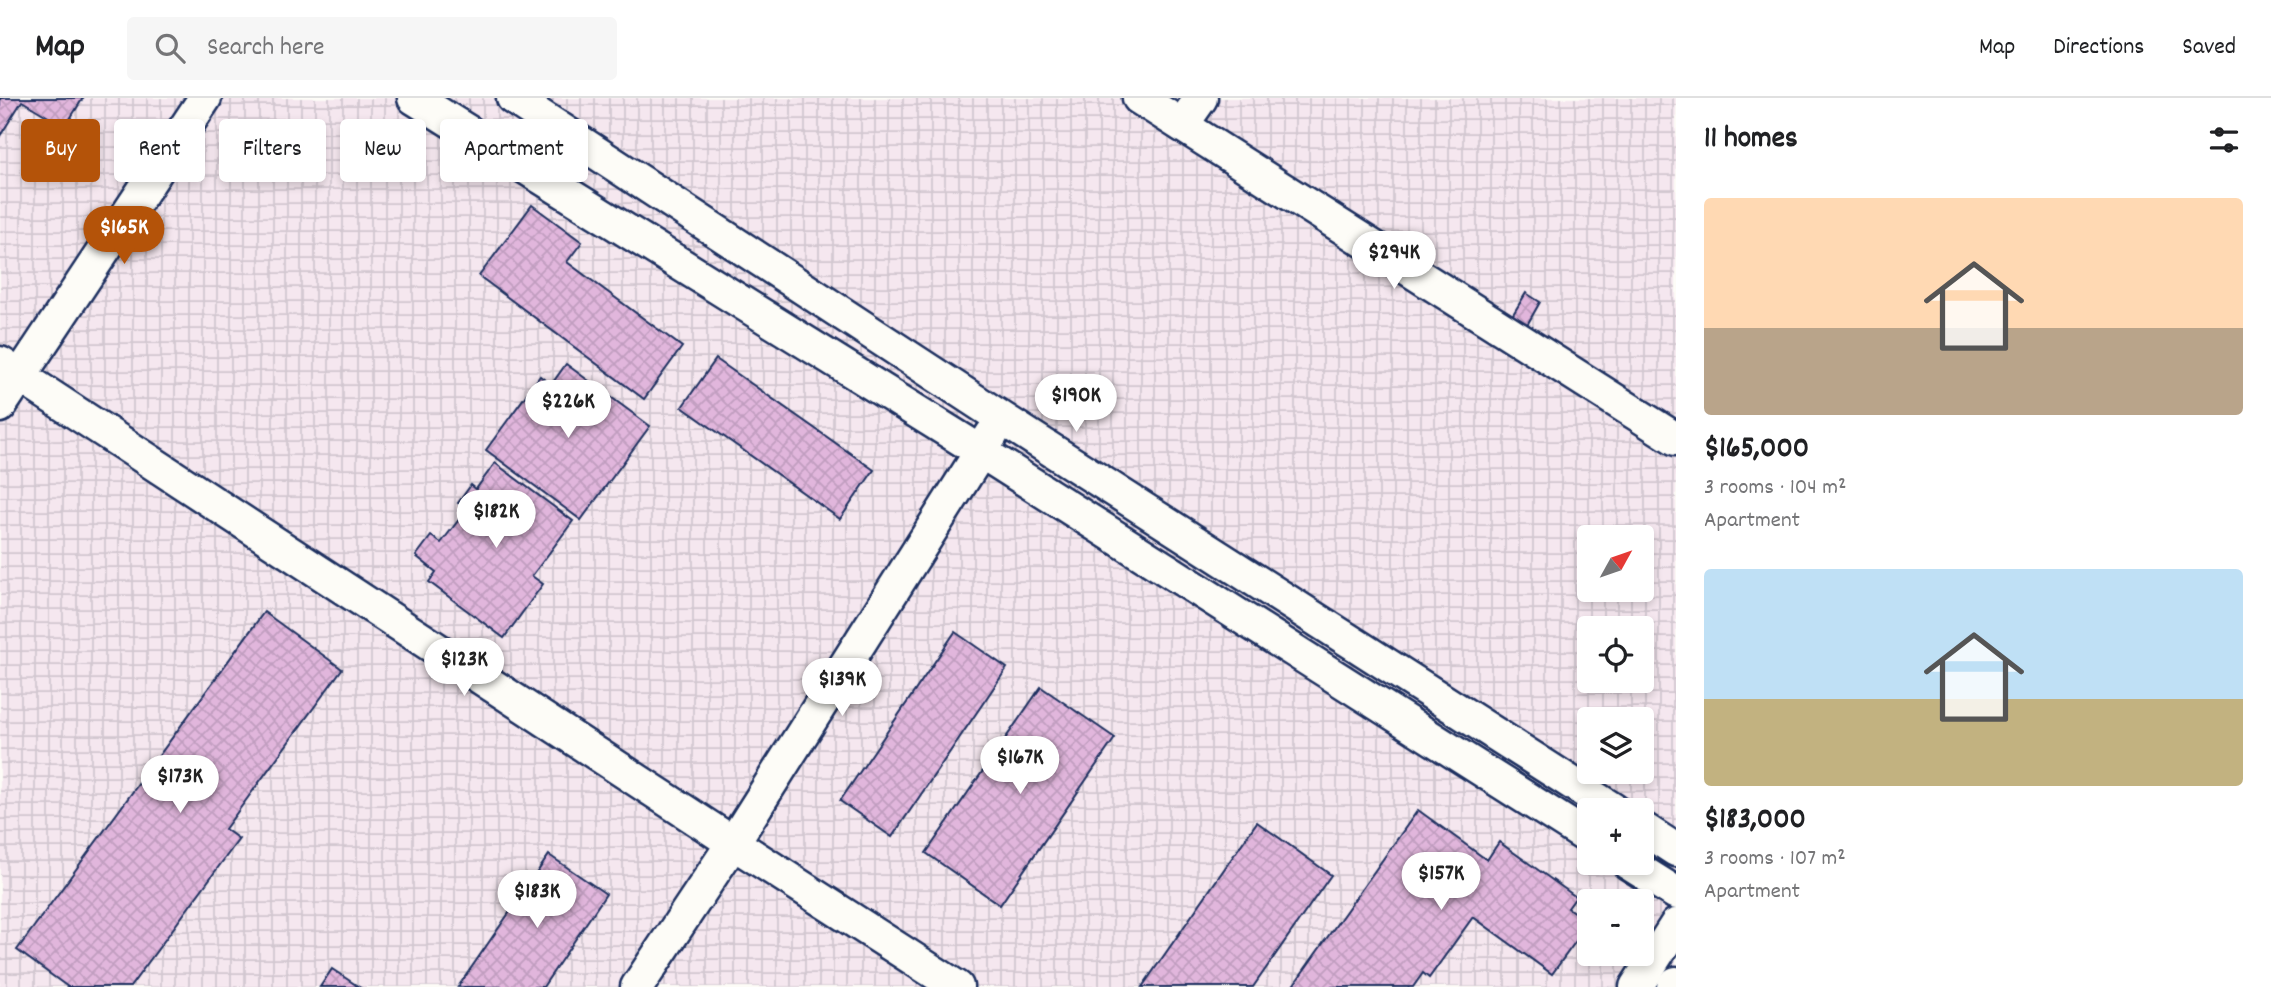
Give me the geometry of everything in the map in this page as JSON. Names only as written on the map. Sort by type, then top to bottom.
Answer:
[{"type":"street","points":[[0,406],[10,369],[205,98]]},
{"type":"street","points":[[414,98],[980,451],[1577,830]]},
{"type":"street","points":[[513,98],[1003,419],[1595,798]]},
{"type":"street","points":[[1139,98],[1676,439]]},
{"type":"street","points":[[1182,125],[1200,98]]},
{"type":"street","points":[[10,369],[957,987]]},
{"type":"street","points":[[637,987],[733,843],[980,451],[1003,419]]},
{"type":"street","points":[[1654,836],[1676,850]]},
{"type":"street","points":[[1647,875],[1676,893]]},
{"type":"street","points":[[1636,987],[1676,925]]},
{"type":"shaded area","points":[[0,98],[1676,98],[1676,987],[0,987]]},
{"type":"building","points":[[0,98],[83,98],[70,119],[52,119],[22,101],[0,136]]},
{"type":"building","points":[[532,205],[582,242],[567,262],[682,347],[644,399],[479,276]]},
{"type":"building","points":[[1526,293],[1540,302],[1527,325],[1512,316]]},
{"type":"building","points":[[716,359],[874,470],[840,519],[682,407]]},
{"type":"building","points":[[566,364],[650,426],[581,520],[486,450],[540,376],[551,385]]},
{"type":"building","points":[[495,463],[573,521],[532,576],[543,584],[504,638],[429,582],[436,572],[416,556],[431,536],[441,543],[467,509],[458,503],[471,485],[476,489]]},
{"type":"building","points":[[264,612],[342,669],[225,829],[239,839],[130,987],[68,987],[17,950]]},
{"type":"building","points":[[955,632],[1007,668],[892,837],[840,801]]},
{"type":"building","points":[[1041,687],[1115,738],[1000,905],[926,853]]},
{"type":"building","points":[[1418,810],[1487,860],[1499,842],[1576,897],[1568,908],[1577,914],[1577,940],[1552,974],[1473,917],[1429,978],[1423,973],[1413,987],[1292,987]]},
{"type":"building","points":[[1257,822],[1331,875],[1253,987],[1142,987]]},
{"type":"building","points":[[549,855],[606,894],[543,987],[458,987]]},
{"type":"building","points":[[332,969],[359,987],[320,987]]}]
